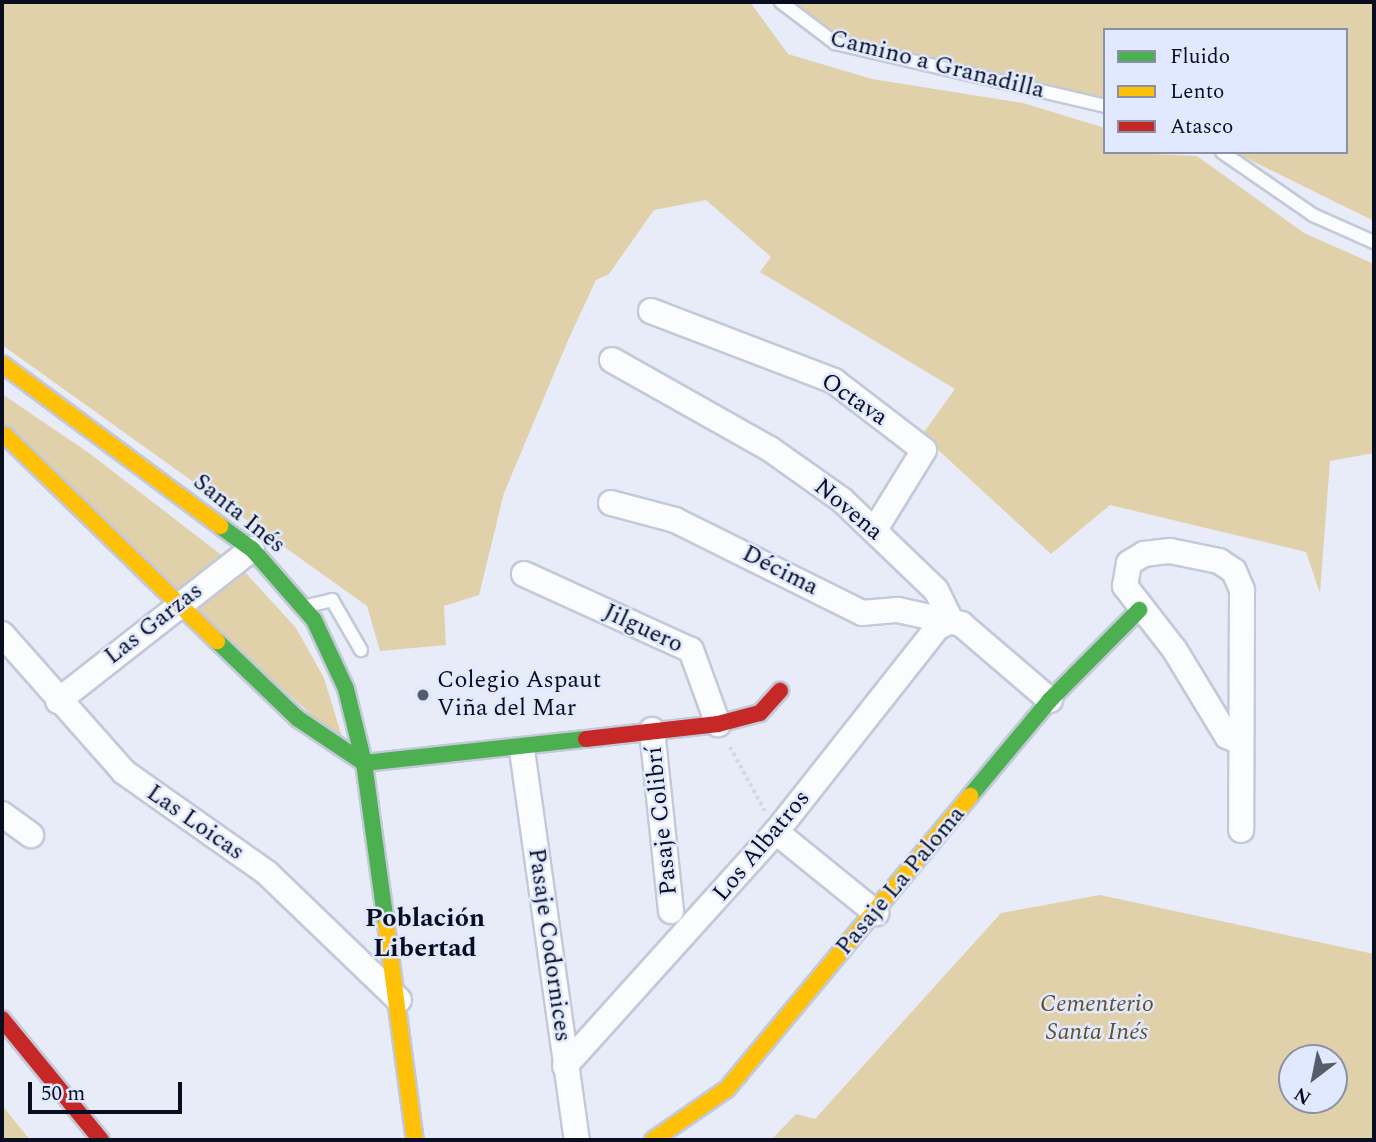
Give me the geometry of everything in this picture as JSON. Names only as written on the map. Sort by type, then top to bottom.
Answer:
[{"type":"street","name":"Octava","points":[[651,311],[835,381],[925,450],[874,531]]},
{"type":"street","name":"Novena","points":[[612,360],[770,449],[874,531],[936,590],[951,621],[1050,701]]},
{"type":"street","name":"Santa Inés","points":[[2,364],[252,549],[305,607],[346,689],[364,764],[377,885],[400,1001],[415,1140]]},
{"type":"street","points":[[5,435],[176,605],[297,718],[364,764],[522,750],[652,730],[718,724],[760,713],[780,691]]},
{"type":"street","name":"Décima","points":[[611,503],[676,520],[862,613],[898,610],[951,621]]},
{"type":"street","name":"Las Garzas","points":[[58,701],[176,605],[252,549]]},
{"type":"street","points":[[1238,741],[1227,736],[1174,649],[1139,610],[1124,573],[1144,554],[1201,556],[1234,571],[1246,614],[1245,733],[1238,741],[1241,830]]},
{"type":"street","name":"Jilguero","points":[[524,575],[691,650],[718,724]]},
{"type":"street","name":"Pasaje La Paloma","points":[[653,1140],[727,1089],[1050,701],[1139,610]]},
{"type":"street","name":"Los Albatros","points":[[565,1066],[776,832],[938,627],[951,621]]},
{"type":"street","name":"Las Loicas","points":[[2,634],[58,701],[124,772],[267,873],[400,1001]]},
{"type":"street","name":"Pasaje Colibrí","points":[[652,730],[671,911]]},
{"type":"street","name":"Pasaje Codornices","points":[[522,750],[577,1140]]},
{"type":"street","points":[[2,814],[31,835]]},
{"type":"street","points":[[776,832],[876,913]]},
{"type":"street","points":[[2,1019],[102,1140]]},
{"type":"lane","name":"Camino a Granadilla","points":[[781,2],[835,44],[1103,106]]},
{"type":"lane","points":[[1225,154],[1313,215],[1374,242]]},
{"type":"lane","points":[[305,607],[332,600],[361,650]]},
{"type":"path","points":[[718,724],[776,832]]},
{"type":"green space","points":[[2,2],[750,2],[788,54],[872,79],[1023,103],[1103,127],[1103,154],[1197,156],[1304,233],[1374,264],[1374,453],[1330,461],[1320,593],[1306,552],[1110,505],[1051,554],[922,435],[955,389],[760,272],[771,257],[706,200],[654,210],[609,274],[596,280],[569,338],[504,493],[479,595],[444,606],[446,645],[380,651],[367,606],[2,345]]},
{"type":"green space","points":[[785,2],[1374,2],[1374,221],[1238,154],[1348,154],[1348,28],[1103,28],[1103,101],[840,41]]},
{"type":"green space","points":[[2,394],[89,453],[224,557],[168,597],[2,434]]},
{"type":"green space","points":[[244,571],[296,628],[324,678],[344,744],[193,609]]},
{"type":"green space","name":"Cementerio Santa Inés","points":[[1100,895],[1374,954],[1374,1140],[771,1140],[796,1114],[815,1119],[1001,913]]},
{"type":"green space","points":[[2,1105],[30,1140],[2,1140]]},
{"type":"traffic: fast","points":[[220,526],[252,549],[314,620],[346,689],[364,763],[386,924]]},
{"type":"traffic: fast","points":[[970,796],[1050,700],[1139,610]]},
{"type":"traffic: fast","points":[[217,641],[297,718],[364,763],[586,739]]},
{"type":"traffic: slow","points":[[2,364],[220,526]]},
{"type":"traffic: slow","points":[[5,435],[217,641]]},
{"type":"traffic: slow","points":[[653,1140],[727,1089],[970,796]]},
{"type":"traffic: slow","points":[[386,924],[415,1140]]},
{"type":"traffic: jam","points":[[586,739],[718,724],[760,713],[780,691]]},
{"type":"traffic: jam","points":[[2,1019],[101,1140]]},
{"type":"place","name":"Colegio Aspaut Viña del Mar","points":[[423,695]]},
{"type":"district","name":"Población Libertad","points":[[425,934]]}]
